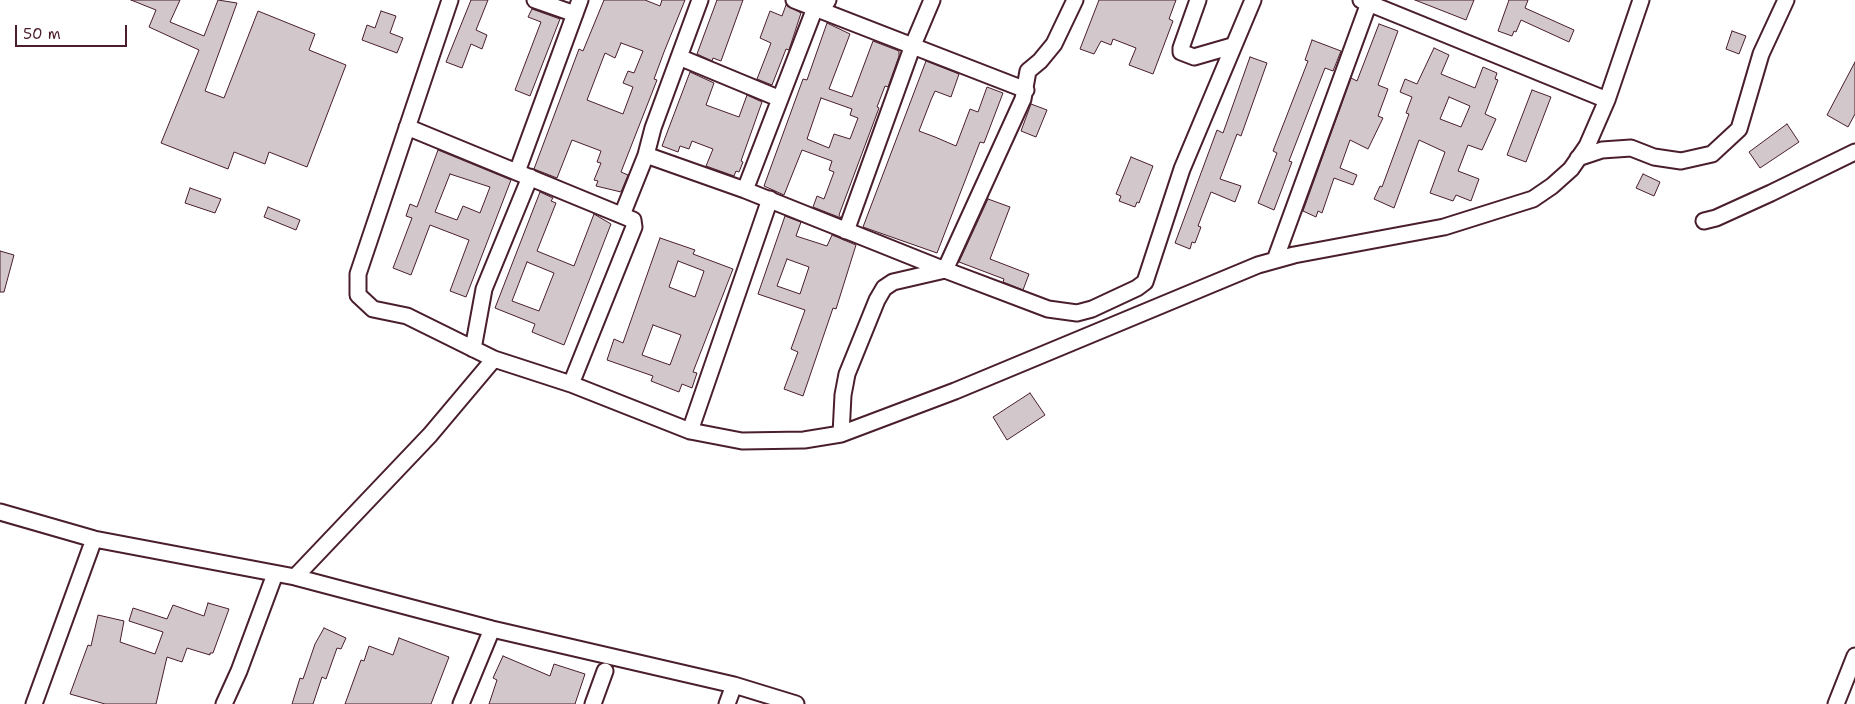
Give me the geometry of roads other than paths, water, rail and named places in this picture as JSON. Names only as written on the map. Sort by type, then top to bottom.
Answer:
[{"type":"street","points":[[450,0],[358,274],[358,295],[373,309],[407,316],[494,359],[571,384],[690,431],[742,441],[804,440],[841,434],[964,387],[1275,260],[1444,227],[1516,206],[1533,199],[1552,186],[1587,146],[1607,100],[1641,0]]},
{"type":"street","points":[[473,349],[484,288],[524,175],[578,7],[535,0]]},
{"type":"street","points":[[622,215],[646,155],[652,128],[700,0]]},
{"type":"street","points":[[794,0],[821,4],[913,45],[1026,90]]},
{"type":"street","points":[[846,231],[913,45],[932,0]]},
{"type":"street","points":[[945,270],[1026,90],[1028,71],[1040,61],[1054,44],[1075,0]]},
{"type":"street","points":[[1198,0],[1180,48],[1181,52],[1194,57],[1232,46]]},
{"type":"street","points":[[646,155],[770,199],[846,231],[1048,309],[1077,313],[1092,309],[1142,285],[1149,273],[1182,169],[1232,46],[1253,0]]},
{"type":"street","points":[[1578,158],[1602,150],[1631,148],[1654,157],[1681,161],[1712,154],[1739,129],[1761,54],[1786,0]]},
{"type":"street","points":[[1275,260],[1367,1],[1607,100]]},
{"type":"street","points":[[745,190],[778,98],[821,4]]},
{"type":"street","points":[[679,57],[778,98]]},
{"type":"street","points":[[407,127],[632,220],[634,227],[571,384]]},
{"type":"street","points":[[1704,221],[1716,218],[1771,194],[1855,152]]},
{"type":"street","points":[[690,431],[770,199]]},
{"type":"street","points":[[841,434],[843,395],[848,374],[876,300],[884,288],[893,282],[945,270]]},
{"type":"street","points":[[295,577],[430,435],[494,359]]},
{"type":"street","points":[[0,512],[94,539],[295,577],[492,629],[734,685],[796,704]]},
{"type":"street","points":[[34,704],[94,539]]},
{"type":"street","points":[[224,704],[239,671],[275,574]]},
{"type":"street","points":[[461,704],[492,629]]},
{"type":"street","points":[[1836,704],[1855,656]]},
{"type":"street","points":[[593,704],[605,671]]},
{"type":"street","points":[[727,704],[734,685]]}]
